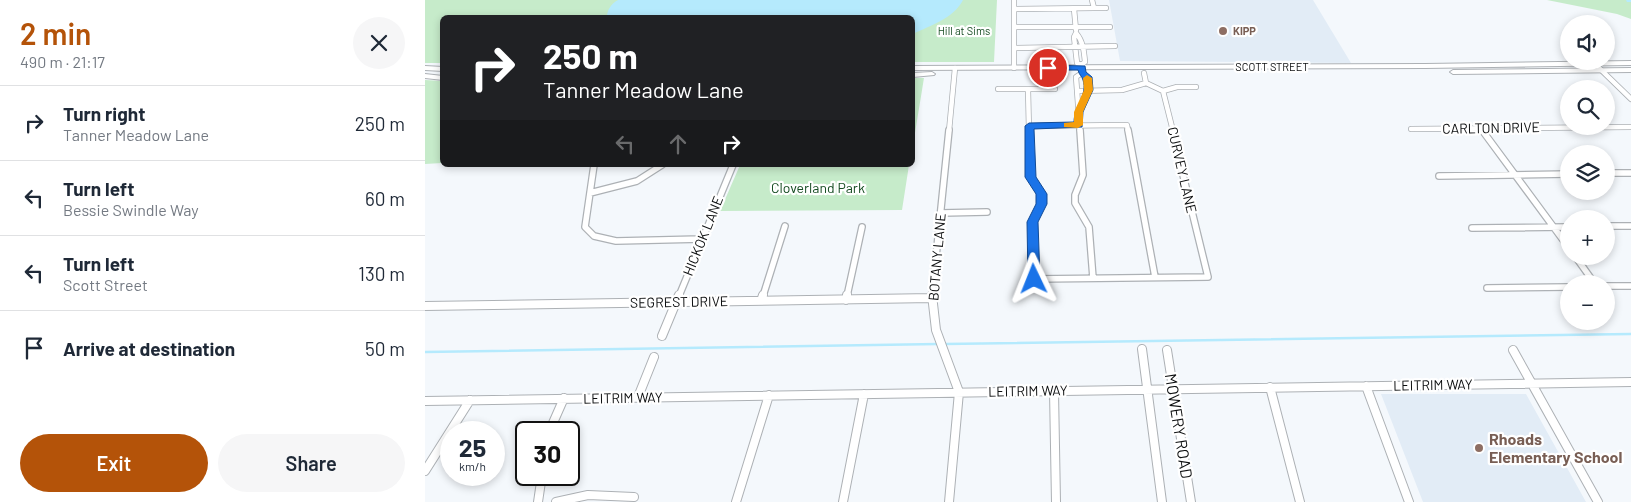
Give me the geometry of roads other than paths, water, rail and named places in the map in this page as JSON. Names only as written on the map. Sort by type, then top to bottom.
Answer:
[{"type":"main road","name":"SCOTT STREET","points":[[1615,63],[1631,63]]},
{"type":"main road","name":"SCOTT STREET","points":[[1427,69],[1560,64]]},
{"type":"main road","points":[[425,68],[440,69]]},
{"type":"main road","name":"SCOTT STREET","points":[[915,68],[955,71],[1082,69],[1144,73],[1192,70]]},
{"type":"main road","name":"SCOTT STREET","points":[[915,74],[1014,68],[1631,70]]},
{"type":"main road","points":[[425,76],[440,78]]},
{"type":"street","points":[[1014,0],[1014,68]]},
{"type":"street","points":[[1092,0],[1094,8]]},
{"type":"street","points":[[1074,8],[1077,33],[1081,37],[1085,62],[1076,77],[1083,175],[1075,195],[1075,203],[1089,227],[1093,278]]},
{"type":"street","points":[[1015,9],[1106,8]]},
{"type":"street","points":[[1015,28],[1110,27]]},
{"type":"street","points":[[1077,33],[1074,37],[1075,54],[1077,63],[1087,77],[1089,90],[1078,112]]},
{"type":"street","points":[[1015,48],[1115,46]]},
{"type":"street","points":[[1075,54],[1084,54]]},
{"type":"street","name":"BOTANY LANE","points":[[949,502],[959,392],[939,338],[935,324],[932,298],[955,71]]},
{"type":"street","points":[[1602,71],[1631,99]]},
{"type":"street","points":[[1144,73],[1146,83]]},
{"type":"street","points":[[1077,91],[1122,90],[1146,83],[1163,91],[1177,87],[1196,87]]},
{"type":"street","points":[[1028,89],[1029,126],[1031,177],[1041,194],[1041,204],[1033,222],[1034,279],[1155,277],[1127,125],[1029,126]]},
{"type":"street","points":[[997,90],[1055,89]]},
{"type":"street","name":"CURVEY LANE","points":[[1155,277],[1207,277],[1163,91]]},
{"type":"street","name":"CARLTON DRIVE","points":[[1411,129],[1631,127]]},
{"type":"street","points":[[1480,128],[1560,236]]},
{"type":"street","points":[[594,167],[585,227],[594,236],[616,241],[702,239]]},
{"type":"street","points":[[590,193],[637,183],[654,173],[659,167]]},
{"type":"street","name":"HICKOK LANE","points":[[662,336],[732,167]]},
{"type":"street","points":[[1615,173],[1631,173]]},
{"type":"street","points":[[1439,176],[1560,174]]},
{"type":"street","points":[[941,213],[987,212]]},
{"type":"street","points":[[761,301],[785,226]]},
{"type":"street","points":[[846,300],[862,226]]},
{"type":"street","points":[[1615,226],[1631,226]]},
{"type":"street","points":[[1472,228],[1560,227]]},
{"type":"street","points":[[1615,286],[1631,286]]},
{"type":"street","points":[[1487,288],[1560,287]]},
{"type":"street","name":"SEGREST DRIVE","points":[[425,306],[932,298]]},
{"type":"street","name":"MOWERY ROAD","points":[[1142,349],[1162,502]]},
{"type":"street","name":"MOWERY ROAD","points":[[1167,350],[1191,502]]},
{"type":"street","points":[[1513,350],[1598,502]]},
{"type":"street","points":[[638,397],[655,357]]},
{"type":"street","name":"LEITRIM WAY","points":[[425,401],[1531,383],[1630,384]]},
{"type":"street","points":[[1366,386],[1409,502]]},
{"type":"street","points":[[1270,387],[1300,502]]},
{"type":"street","points":[[1054,391],[1056,502]]},
{"type":"street","points":[[843,502],[864,394]]},
{"type":"street","points":[[736,502],[769,395]]},
{"type":"street","points":[[554,421],[564,398]]},
{"type":"street","points":[[425,471],[470,400]]},
{"type":"street","points":[[537,502],[539,486]]},
{"type":"street","points":[[556,502],[589,495],[634,497]]},
{"type":"water","points":[[618,0],[963,0],[959,7],[948,17],[915,33],[915,15],[607,15],[613,3]]},
{"type":"waterway","points":[[945,344],[1631,334]]},
{"type":"waterway","points":[[425,352],[938,344]]},
{"type":"place","name":"KIPP","points":[[1223,31]]},
{"type":"place","name":"Rhoads Elementary School","points":[[1479,448]]},
{"type":"park label","name":"Hill at Sims","points":[[964,31]]},
{"type":"park label","name":"Cloverland Park","points":[[818,188]]}]
